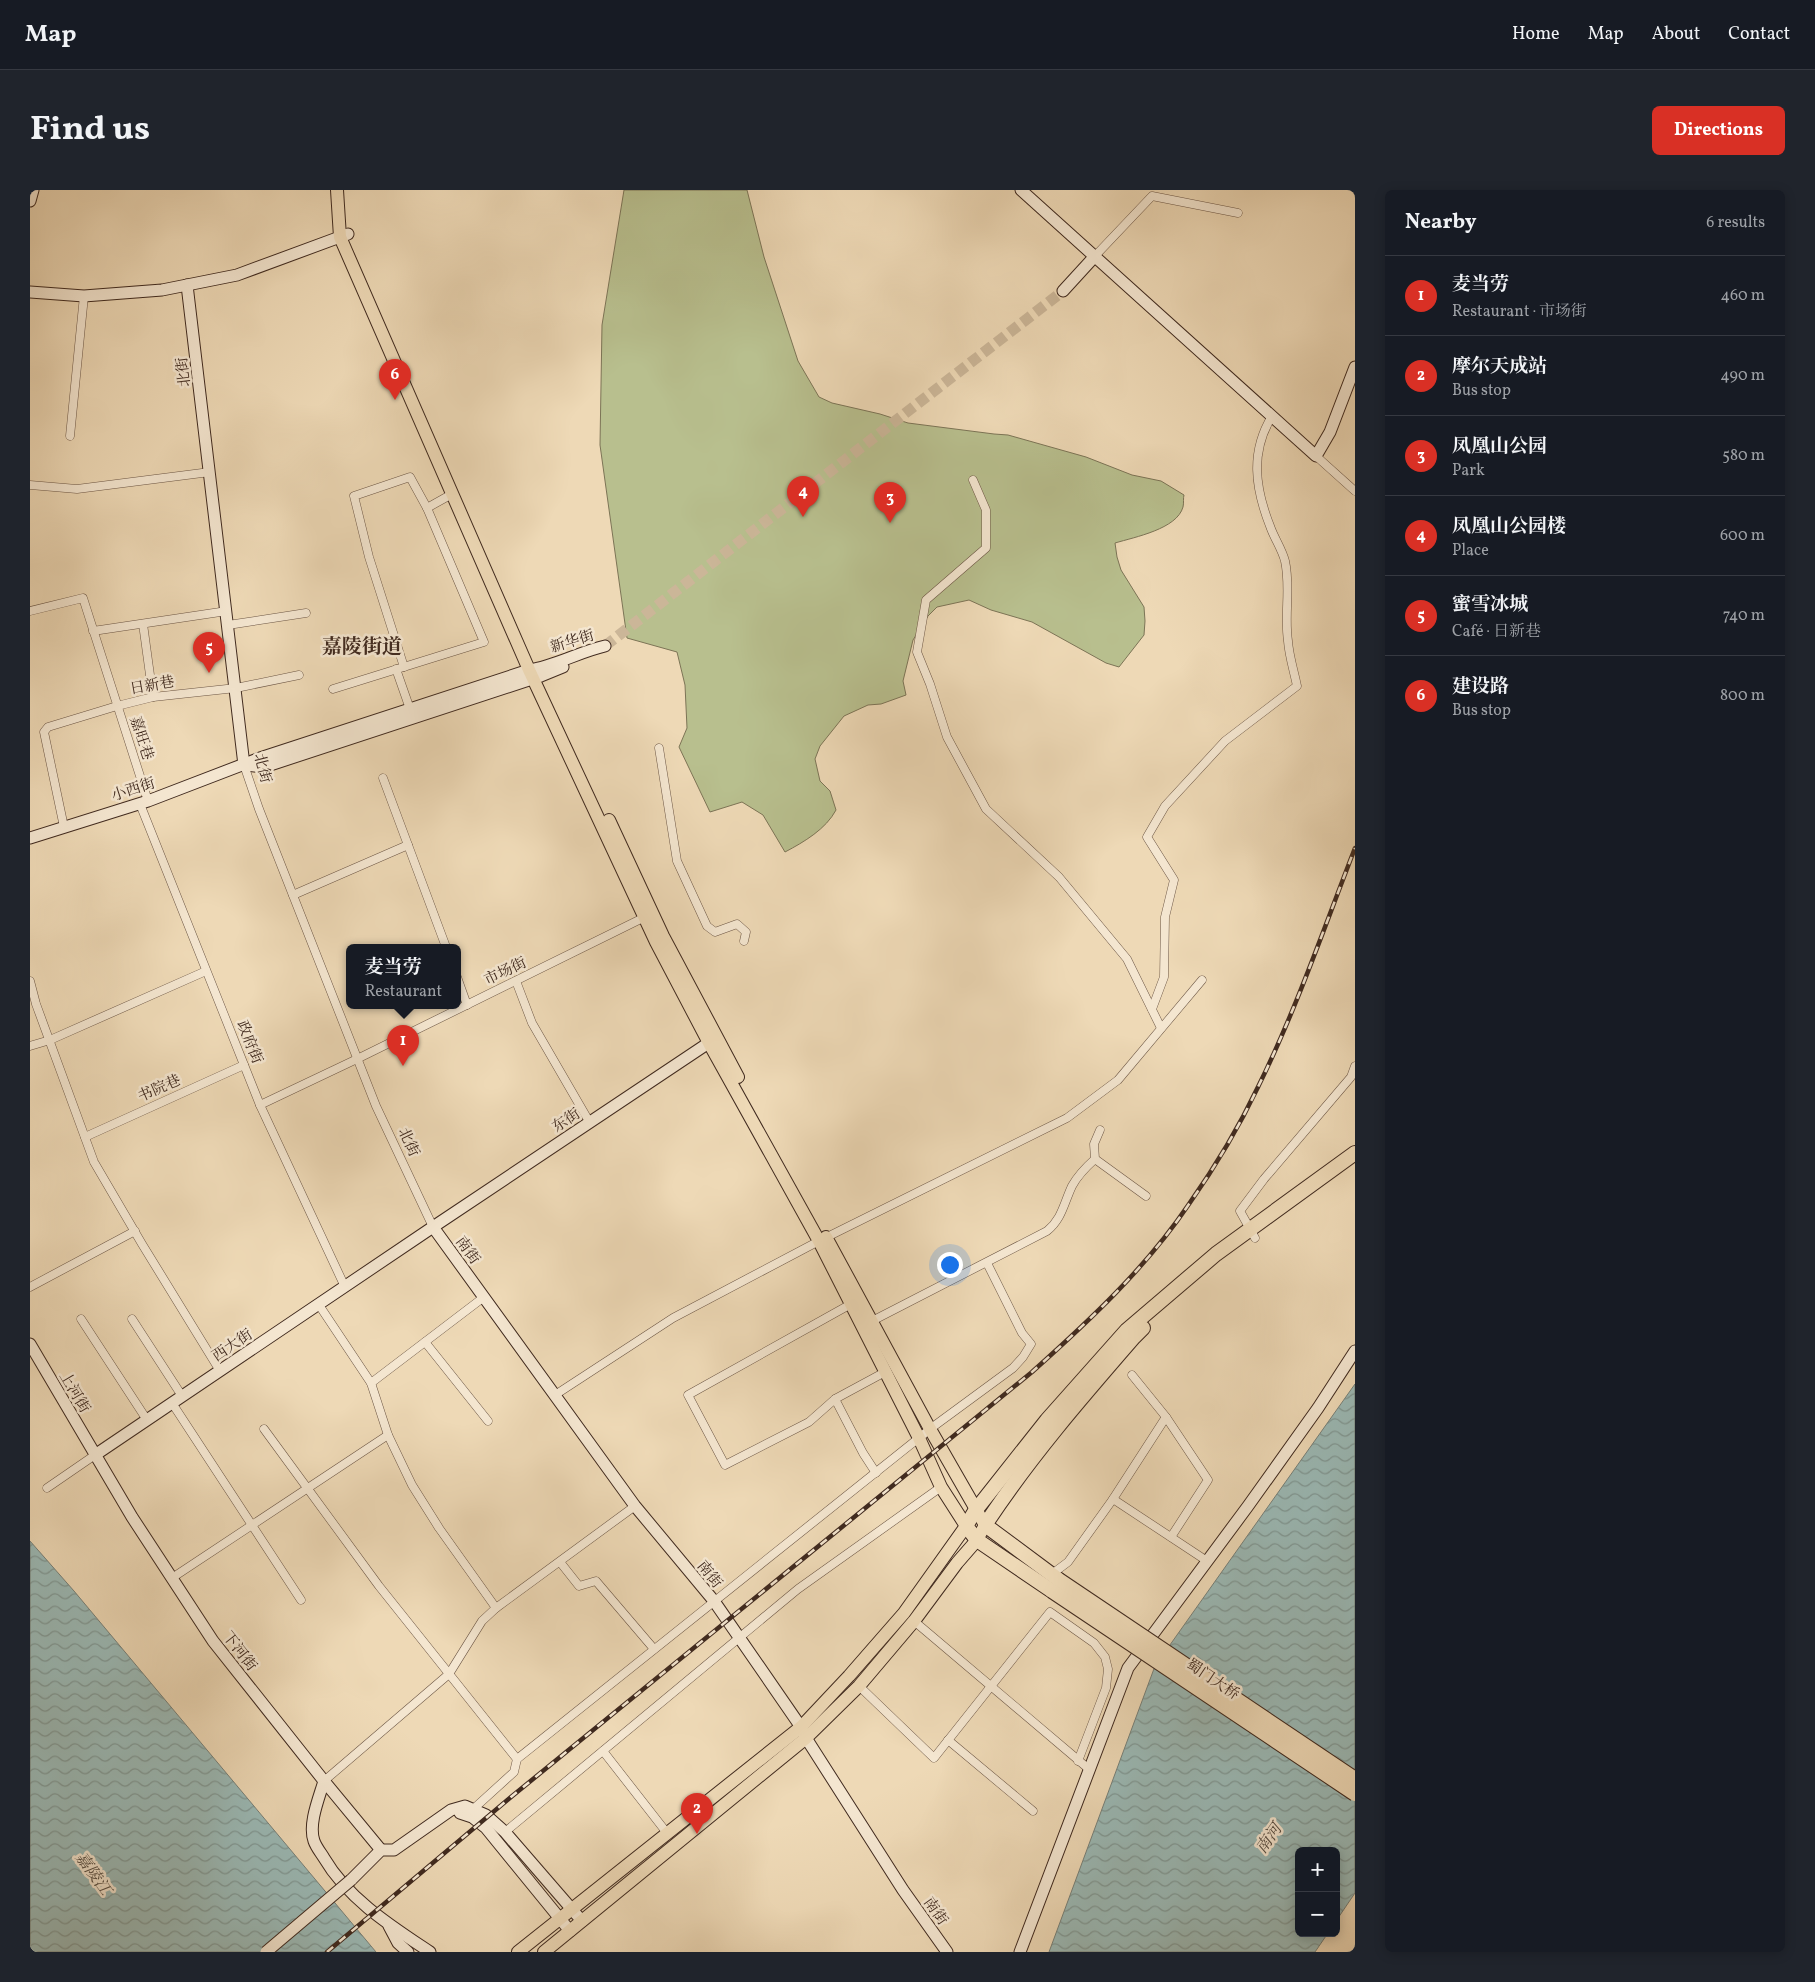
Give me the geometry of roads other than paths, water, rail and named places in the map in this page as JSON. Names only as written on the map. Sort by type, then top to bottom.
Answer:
[{"type":"highway","points":[[1055,1582],[985,1525],[1008,1490],[1062,1420],[1134,1337],[1253,1234],[1355,1153]]},
{"type":"highway","points":[[1055,1582],[977,1540],[966,1526],[976,1511],[1047,1420],[1126,1330],[1216,1254],[1253,1234],[1355,1165]]},
{"type":"highway","name":"蜀门大桥","points":[[1055,1582],[1355,1779]]},
{"type":"highway","name":"蜀门大桥","points":[[1055,1582],[1355,1794]]},
{"type":"main road","points":[[337,190],[344,236],[452,494],[649,915],[712,1041],[985,1525],[977,1540],[957,1563],[914,1621],[859,1686],[544,1952]]},
{"type":"main road","points":[[345,190],[344,236],[535,673]]},
{"type":"main road","points":[[518,1952],[667,1833],[804,1732],[849,1676],[904,1613],[966,1526],[941,1487],[919,1438],[851,1304],[823,1240]]},
{"type":"street","points":[[30,201],[33,190]]},
{"type":"street","points":[[1021,190],[1355,491]]},
{"type":"street","points":[[1062,291],[1152,196],[1238,213]]},
{"type":"street","points":[[30,292],[84,296],[162,290],[237,275],[344,236]]},
{"type":"street","name":"北街","points":[[187,285],[244,765],[259,808],[376,1106],[432,1227]]},
{"type":"street","points":[[70,436],[84,296]]},
{"type":"street","points":[[1316,456],[1330,432],[1355,367]]},
{"type":"street","points":[[1152,1009],[1164,977],[1165,917],[1174,880],[1147,837],[1165,806],[1225,741],[1297,686],[1288,641],[1286,597],[1289,589],[1285,560],[1270,526],[1257,479],[1259,446],[1272,416]]},
{"type":"street","points":[[30,485],[77,489],[210,472]]},
{"type":"street","points":[[333,690],[400,668],[484,642],[427,508],[410,477],[354,496],[369,557],[400,668],[410,709]]},
{"type":"street","points":[[973,480],[986,510],[986,548],[926,600],[917,652],[930,684],[947,737],[986,809],[1060,877],[1127,959],[1161,1028]]},
{"type":"street","points":[[427,508],[452,494]]},
{"type":"street","name":"嘉旺巷","points":[[30,611],[83,598],[117,706],[144,802]]},
{"type":"street","points":[[93,632],[227,611]]},
{"type":"street","points":[[228,625],[306,613]]},
{"type":"street","points":[[143,624],[153,697]]},
{"type":"street","points":[[244,765],[260,758],[410,709],[535,673]]},
{"type":"street","points":[[244,765],[264,766],[535,673]]},
{"type":"street","name":"日新巷","points":[[64,827],[44,732],[48,727],[153,697],[236,688],[299,675]]},
{"type":"street","points":[[658,748],[678,861],[707,926],[715,932],[736,924],[746,932],[744,941]]},
{"type":"street","name":"小西街","points":[[30,838],[144,802],[244,765]]},
{"type":"street","points":[[383,778],[445,944]]},
{"type":"street","name":"政府街","points":[[144,802],[206,971],[260,1105],[345,1287]]},
{"type":"street","points":[[293,895],[408,846]]},
{"type":"street","name":"市场街","points":[[461,1008],[649,915]]},
{"type":"street","points":[[30,1046],[50,1040],[206,971]]},
{"type":"street","points":[[555,1395],[674,1318],[823,1240],[1067,1118],[1118,1080],[1202,980]]},
{"type":"street","points":[[30,981],[36,1004],[94,1162],[134,1232],[220,1371]]},
{"type":"street","points":[[516,981],[532,1023],[590,1123]]},
{"type":"street","points":[[461,988],[467,1005]]},
{"type":"street","name":"市场街","points":[[260,1105],[459,1009]]},
{"type":"street","name":"东街","points":[[432,1227],[712,1041]]},
{"type":"street","name":"书院巷","points":[[85,1137],[244,1065]]},
{"type":"street","points":[[1253,1234],[1240,1211],[1264,1179],[1351,1077],[1355,1066]]},
{"type":"street","points":[[1095,1159],[1094,1144],[1100,1130]]},
{"type":"street","points":[[1095,1159],[1146,1196]]},
{"type":"street","points":[[872,1322],[1041,1235],[1053,1226],[1061,1216],[1072,1186],[1083,1170],[1095,1159]]},
{"type":"street","name":"西大街","points":[[47,1488],[432,1227]]},
{"type":"street","name":"南街","points":[[432,1227],[635,1506],[714,1601],[804,1732],[904,1890],[947,1952]]},
{"type":"street","points":[[30,1287],[134,1232]]},
{"type":"street","points":[[470,1812],[514,1772],[517,1759],[930,1429],[1023,1358],[1031,1344],[1022,1333],[987,1263]]},
{"type":"street","points":[[371,1383],[484,1297]]},
{"type":"street","points":[[851,1304],[688,1395],[726,1465],[809,1422],[834,1399],[885,1372]]},
{"type":"street","points":[[319,1305],[371,1383],[388,1435],[412,1485],[439,1528],[496,1608]]},
{"type":"street","points":[[132,1319],[182,1396]]},
{"type":"street","points":[[81,1320],[147,1420]]},
{"type":"street","points":[[425,1342],[488,1420]]},
{"type":"street","name":"上河街","points":[[30,1344],[95,1455]]},
{"type":"street","points":[[1020,1952],[1128,1668],[1318,1408],[1355,1351]]},
{"type":"street","points":[[1132,1375],[1166,1418],[1208,1480],[1171,1537]]},
{"type":"street","points":[[834,1399],[876,1473]]},
{"type":"street","points":[[172,1403],[301,1600]]},
{"type":"street","points":[[1055,1582],[1113,1499],[1166,1418]]},
{"type":"street","points":[[264,1429],[379,1586],[517,1759]]},
{"type":"street","points":[[172,1578],[388,1435]]},
{"type":"street","name":"下河街","points":[[95,1455],[132,1517],[213,1641],[381,1850]]},
{"type":"street","points":[[505,1832],[798,1589],[941,1487]]},
{"type":"street","points":[[1113,1499],[1207,1561]]},
{"type":"street","points":[[430,1952],[389,1925],[333,1874],[314,1841],[314,1816],[324,1781],[449,1674],[482,1621],[496,1608],[635,1506]]},
{"type":"street","points":[[560,1562],[579,1586],[596,1582],[654,1650]]},
{"type":"street","points":[[859,1686],[934,1758],[1050,1612],[1094,1643],[1102,1652],[1107,1663],[1108,1682],[1078,1760]]},
{"type":"street","points":[[914,1621],[1090,1770]]},
{"type":"street","points":[[948,1740],[1033,1811]]},
{"type":"street","points":[[603,1751],[667,1833]]},
{"type":"street","points":[[266,1952],[351,1880],[381,1850],[394,1850],[451,1810],[464,1806],[486,1828],[570,1930]]},
{"type":"street","points":[[470,1812],[486,1815],[505,1832],[582,1921]]},
{"type":"street","points":[[389,1925],[398,1943],[408,1952]]},
{"type":"water","name":"南河","points":[[1355,1384],[1355,1893],[1340,1915],[1340,1847],[1295,1847],[1295,1937],[1325,1937],[1315,1952],[1049,1952],[1155,1666]]},
{"type":"water","name":"嘉陵江","points":[[30,1541],[74,1591],[376,1952],[30,1952]]},
{"type":"tunnel","points":[[605,646],[1063,291]]},
{"type":"railway","points":[[327,1952],[511,1797],[1032,1372],[1116,1293],[1172,1228],[1199,1190],[1243,1117],[1272,1058],[1297,999],[1355,848]]},
{"type":"place","name":"建设路","points":[[395,400]]},
{"type":"place","name":"凤凰山公园楼","points":[[803,517]]},
{"type":"place","name":"凤凰山公园","points":[[890,523]]},
{"type":"place","name":"蜜雪冰城","points":[[209,673]]},
{"type":"place","name":"麦当劳","points":[[403,1066]]},
{"type":"place","name":"摩尔天成站","points":[[697,1834]]},
{"type":"district","name":"嘉陵街道","points":[[362,646]]}]
